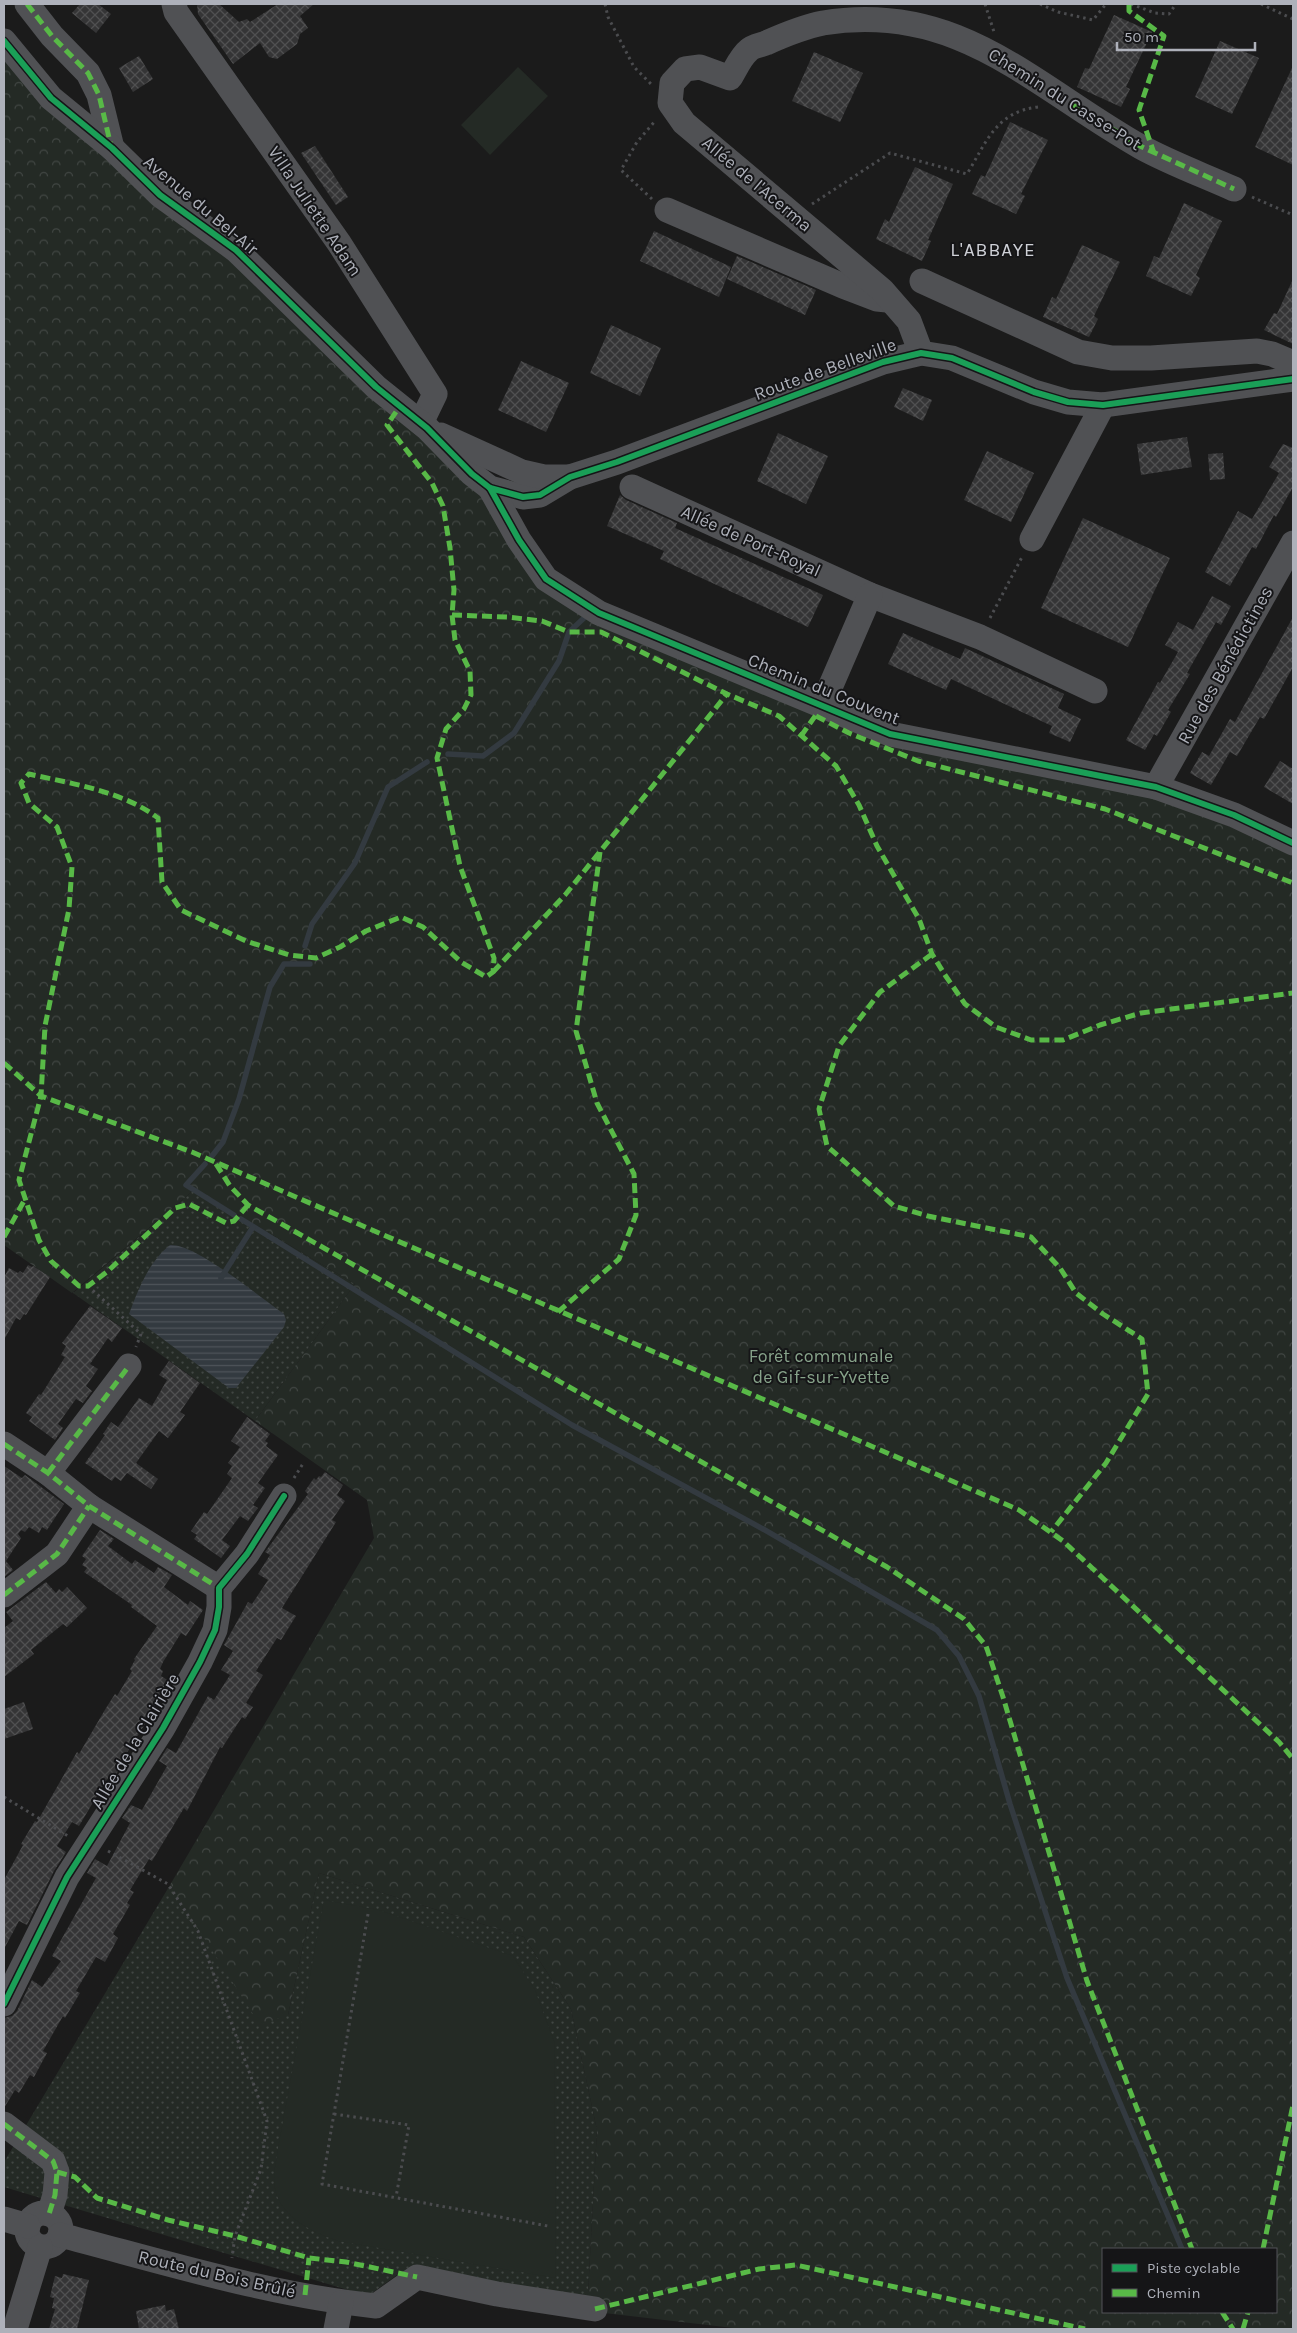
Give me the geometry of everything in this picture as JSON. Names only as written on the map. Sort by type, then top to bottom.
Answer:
[{"type":"street","points":[[27,4],[52,36],[88,73],[99,96],[112,148]]},
{"type":"street","name":"Villa Juliette Adam","points":[[174,4],[176,12],[339,243],[435,394],[424,426]]},
{"type":"street","name":"Chemin du Casse-Pot","points":[[670,103],[672,83],[685,69],[700,67],[730,78],[749,50],[803,27],[853,19],[898,20],[940,30],[971,42],[1028,73],[1071,104],[1142,147],[1234,189]]},
{"type":"street","name":"Avenue du Bel-Air","points":[[4,41],[51,98],[112,148],[160,195],[236,250],[376,387],[424,426]]},
{"type":"street","name":"Allée de l'Acerma","points":[[670,103],[684,123],[882,290],[909,321],[922,353]]},
{"type":"street","points":[[668,210],[843,286],[877,299],[891,301]]},
{"type":"street","points":[[922,281],[1078,352],[1112,358],[1131,358],[1257,351],[1272,354],[1293,363]]},
{"type":"street","name":"Route de Belleville","points":[[424,426],[480,471],[532,496],[570,477],[617,462],[883,362],[922,353],[952,358],[1034,392],[1068,402],[1103,405],[1293,379]]},
{"type":"street","points":[[1032,539],[1103,405]]},
{"type":"street","name":"Route de Belleville","points":[[480,471],[522,472],[544,477],[570,477]]},
{"type":"street","name":"Chemin du Couvent","points":[[480,471],[521,533],[546,579],[599,613],[890,734],[1156,787],[1234,815],[1293,843]]},
{"type":"street","points":[[521,533],[532,496],[522,472]]},
{"type":"street","name":"Allée de Port-Royal","points":[[632,487],[870,595],[980,637],[1095,691]]},
{"type":"street","name":"Rue des Bénédictines","points":[[1156,787],[1293,543]]},
{"type":"street","points":[[822,706],[870,595]]},
{"type":"street","points":[[48,1473],[129,1366]]},
{"type":"street","points":[[4,1444],[48,1473],[89,1506],[220,1588],[248,1554],[284,1496]]},
{"type":"street","points":[[4,1595],[58,1554],[89,1506]]},
{"type":"street","name":"Allée de la Clairière","points":[[4,2004],[67,1877],[163,1728],[200,1662],[215,1630],[220,1588]]},
{"type":"street","points":[[4,2124],[54,2161],[57,2172],[55,2195],[15,2329]]},
{"type":"street","name":"Route du Bois Brûlé","points":[[4,2219],[228,2279],[341,2303],[376,2306],[417,2277],[497,2294],[594,2309]]},
{"type":"street","points":[[336,2329],[341,2303]]},
{"type":"path","points":[[605,4],[608,17],[634,67],[670,103],[637,142],[621,170],[645,194],[668,210]]},
{"type":"path","points":[[1040,4],[1058,12],[1092,20],[1106,4]]},
{"type":"path","points":[[1131,4],[1155,13],[1169,14],[1176,4]]},
{"type":"path","points":[[1261,4],[1293,19]]},
{"type":"path","points":[[793,216],[890,153],[967,174],[997,124],[1024,109],[1071,104]]},
{"type":"path","points":[[1234,189],[1293,215]]},
{"type":"path","points":[[980,637],[1032,539]]},
{"type":"path","points":[[88,1286],[141,1334],[129,1366]]},
{"type":"path","points":[[4,1797],[78,1842],[102,1847],[168,1884],[198,1931],[266,2121],[261,2169],[235,2236],[228,2279]]},
{"type":"path","points":[[368,1914],[322,2184],[548,2226]]},
{"type":"path","points":[[334,2114],[409,2125],[396,2197]]},
{"type":"green space","name":"Forêt communale de Gif-sur-Yvette","points":[[4,55],[221,252],[483,496],[539,587],[782,696],[1154,795],[1293,853],[1293,2329],[742,2329],[587,2311],[597,2130],[571,2009],[524,1937],[319,1873],[288,2015],[260,2025],[170,1885],[374,1538],[367,1500],[255,1421],[355,1284],[195,1189],[72,1293],[4,1245]]},
{"type":"green space","points":[[518,67],[548,96],[490,155],[461,125]]},
{"type":"green space","points":[[195,1189],[355,1284],[255,1421],[73,1293]]},
{"type":"green space","points":[[319,1873],[524,1937],[571,2009],[597,2130],[587,2311],[397,2275],[368,2296],[4,2187],[4,2162],[170,1885],[194,1919],[288,2015]]},
{"type":"green space","points":[[324,1900],[379,1910],[513,1956],[535,1990],[554,2041],[556,2278],[338,2241],[305,2226],[295,2219],[280,2202],[274,2179],[275,2167]]},
{"type":"shaded area","points":[[170,1245],[181,1247],[211,1262],[284,1314],[286,1320],[284,1327],[236,1388],[229,1388],[129,1314],[150,1268]]},
{"type":"building","points":[[80,4],[98,4],[111,14],[96,33],[72,13]]},
{"type":"building","points":[[197,4],[219,4],[239,22],[247,19],[250,22],[278,4],[314,4],[300,16],[308,28],[300,34],[297,44],[277,59],[269,57],[260,43],[233,64],[198,14]]},
{"type":"building","points":[[1114,15],[1152,32],[1126,87],[1130,89],[1121,107],[1077,87],[1085,68],[1089,69]]},
{"type":"building","points":[[1220,41],[1259,58],[1232,114],[1195,97]]},
{"type":"building","points":[[814,52],[863,73],[840,122],[792,101]]},
{"type":"building","points":[[139,56],[153,79],[133,92],[119,68]]},
{"type":"building","points":[[1293,66],[1293,165],[1255,147]]},
{"type":"building","points":[[1010,122],[1048,140],[1021,194],[1025,196],[1016,214],[972,194],[981,175],[985,177]]},
{"type":"building","points":[[315,146],[348,197],[336,205],[301,153]]},
{"type":"building","points":[[915,167],[953,184],[928,240],[931,241],[922,261],[876,239],[885,219],[889,222]]},
{"type":"building","points":[[1184,203],[1222,221],[1196,275],[1200,278],[1191,296],[1146,276],[1154,256],[1159,258]]},
{"type":"building","points":[[654,231],[731,267],[719,297],[640,261]]},
{"type":"building","points":[[1082,245],[1120,262],[1094,316],[1098,319],[1089,337],[1043,317],[1052,297],[1056,299]]},
{"type":"building","points":[[737,256],[816,290],[805,315],[727,279]]},
{"type":"building","points":[[1293,279],[1293,344],[1264,330],[1274,313],[1277,314]]},
{"type":"building","points":[[611,325],[661,348],[640,396],[590,373]]},
{"type":"building","points":[[521,361],[569,383],[546,432],[498,410]]},
{"type":"building","points":[[903,388],[932,400],[923,421],[894,407]]},
{"type":"building","points":[[778,433],[828,456],[806,504],[757,481]]},
{"type":"building","points":[[1187,437],[1192,467],[1141,475],[1137,444]]},
{"type":"building","points":[[1283,444],[1293,448],[1293,487],[1276,517],[1274,515],[1256,549],[1252,547],[1230,586],[1205,572],[1238,511],[1252,519],[1279,473],[1269,467]]},
{"type":"building","points":[[987,451],[1034,473],[1011,522],[964,500]]},
{"type":"building","points":[[1223,453],[1225,479],[1210,480],[1208,454]]},
{"type":"building","points":[[620,495],[626,500],[677,523],[675,528],[823,595],[808,627],[660,559],[664,551],[607,526]]},
{"type":"building","points":[[1083,518],[1170,558],[1128,647],[1041,608]]},
{"type":"building","points":[[1212,596],[1231,606],[1221,625],[1216,622],[1187,673],[1190,674],[1168,710],[1171,712],[1157,736],[1154,734],[1145,750],[1126,740],[1158,682],[1160,683],[1178,652],[1165,645],[1178,622],[1193,630]]},
{"type":"building","points":[[1293,617],[1293,667],[1264,719],[1260,717],[1237,756],[1230,752],[1211,785],[1190,773],[1202,752],[1209,756],[1230,719],[1235,722]]},
{"type":"building","points":[[903,633],[960,659],[965,648],[1064,694],[1058,708],[1081,719],[1070,742],[1049,733],[1052,726],[951,679],[946,690],[888,664]]},
{"type":"building","points":[[1280,761],[1293,769],[1293,804],[1264,787]]},
{"type":"building","points":[[28,1265],[33,1266],[50,1277],[26,1315],[24,1314],[20,1320],[16,1318],[4,1340],[4,1277],[9,1268],[18,1273],[20,1271],[23,1273]]},
{"type":"building","points":[[90,1306],[122,1328],[112,1342],[108,1338],[90,1364],[98,1369],[86,1386],[92,1391],[83,1403],[76,1399],[58,1424],[63,1428],[55,1440],[29,1421],[32,1417],[26,1413],[39,1394],[41,1395],[65,1357],[61,1355],[66,1346],[62,1343]]},
{"type":"building","points":[[169,1361],[200,1383],[180,1412],[185,1415],[168,1438],[159,1431],[136,1463],[158,1479],[151,1489],[127,1473],[121,1481],[115,1477],[112,1481],[85,1463],[105,1435],[103,1434],[111,1422],[118,1427],[139,1398],[152,1406],[167,1380],[159,1375]]},
{"type":"building","points":[[247,1417],[270,1434],[265,1441],[268,1443],[266,1446],[278,1455],[258,1483],[265,1488],[253,1505],[258,1508],[248,1521],[240,1516],[222,1540],[230,1546],[221,1558],[194,1539],[197,1535],[191,1531],[204,1512],[207,1514],[232,1478],[227,1474],[232,1466],[228,1463],[240,1447],[231,1441]]},
{"type":"building","points":[[4,1466],[22,1478],[25,1475],[64,1504],[47,1530],[42,1527],[39,1533],[29,1527],[25,1532],[21,1530],[18,1534],[21,1538],[6,1561],[13,1570],[4,1577]]},
{"type":"building","points":[[325,1472],[343,1485],[337,1495],[345,1501],[332,1520],[336,1522],[282,1608],[296,1616],[281,1640],[277,1638],[256,1671],[263,1675],[246,1703],[253,1707],[245,1719],[242,1717],[222,1748],[220,1747],[187,1811],[184,1808],[152,1861],[149,1859],[130,1890],[134,1892],[127,1903],[130,1905],[113,1934],[118,1938],[105,1962],[96,1957],[76,1991],[80,1993],[65,2018],[63,2016],[43,2051],[47,2053],[34,2077],[30,2075],[19,2093],[15,2090],[4,2108],[4,2018],[12,2016],[17,2011],[32,1980],[42,1987],[61,1961],[52,1956],[96,1878],[87,1873],[95,1859],[107,1866],[130,1823],[122,1818],[131,1805],[142,1810],[167,1766],[159,1761],[167,1748],[176,1753],[208,1696],[214,1700],[230,1675],[221,1670],[233,1651],[224,1645],[248,1602],[252,1604],[268,1580],[258,1574],[270,1555],[265,1552],[308,1494],[305,1491],[314,1478],[316,1480]]},
{"type":"building","points":[[100,1530],[114,1539],[108,1546],[132,1564],[135,1560],[154,1573],[158,1567],[172,1575],[164,1587],[188,1605],[190,1601],[203,1610],[186,1636],[181,1633],[163,1662],[160,1669],[163,1671],[161,1676],[169,1681],[152,1710],[155,1712],[151,1721],[148,1725],[145,1724],[118,1767],[120,1768],[112,1781],[107,1779],[79,1826],[72,1822],[57,1846],[66,1852],[54,1871],[27,1925],[19,1921],[4,1949],[4,1880],[23,1845],[21,1844],[35,1821],[37,1822],[77,1752],[79,1754],[115,1694],[117,1696],[132,1671],[130,1669],[134,1659],[157,1626],[131,1607],[132,1605],[84,1572],[87,1568],[82,1565],[86,1559],[82,1556]]},
{"type":"building","points":[[46,1582],[56,1593],[59,1589],[62,1592],[67,1587],[87,1608],[67,1627],[63,1624],[31,1650],[34,1654],[4,1677],[4,1628],[13,1621],[6,1612]]},
{"type":"building","points":[[24,1702],[33,1729],[4,1739],[4,1709]]},
{"type":"building","points":[[63,2274],[89,2280],[77,2329],[49,2329],[55,2309],[52,2308],[54,2298],[50,2297],[55,2276],[62,2278]]},
{"type":"building","points":[[165,2305],[166,2311],[174,2309],[179,2329],[139,2329],[136,2311]]},
{"type":"waterway","points":[[448,754],[483,756],[514,733],[559,661],[569,632],[584,618]]},
{"type":"waterway","points":[[305,946],[312,924],[355,863],[388,787],[427,762]]},
{"type":"waterway","points":[[212,1156],[223,1142],[239,1099],[270,987],[284,964],[310,964]]},
{"type":"waterway","points":[[205,1164],[186,1185],[234,1215]]},
{"type":"waterway","points":[[241,1219],[572,1425],[763,1529],[937,1630],[959,1656],[979,1696],[1010,1804],[1067,1978],[1182,2248]]},
{"type":"waterway","points":[[221,1278],[253,1227]]},
{"type":"marked path","points":[[27,4],[52,36],[88,73],[99,95],[111,146]]},
{"type":"marked path","points":[[1129,4],[1129,11],[1164,36],[1139,110],[1154,153]]},
{"type":"marked path","points":[[1071,104],[1142,147],[1234,189]]},
{"type":"marked path","points":[[248,1205],[234,1221],[226,1223],[189,1204],[175,1208],[108,1271],[88,1286],[79,1286],[51,1261],[39,1240],[19,1180],[41,1096],[45,1026],[69,909],[72,867],[57,827],[29,803],[21,783],[29,774],[80,785],[129,801],[158,818],[162,882],[181,910],[246,941],[289,955],[316,958],[340,947],[366,931],[401,917],[423,927],[461,962],[486,977],[493,972],[494,958],[460,866],[437,758],[446,729],[464,709],[471,695],[470,671],[455,640],[452,615],[454,590],[450,548],[443,506],[432,483],[387,425],[400,406]]},
{"type":"marked path","points":[[452,615],[507,617],[542,621],[569,632],[601,632],[727,694],[779,716],[836,766],[859,805],[877,846],[919,919],[932,954],[965,1004],[996,1027],[1031,1040],[1063,1040],[1100,1025],[1141,1013],[1293,993]]},
{"type":"marked path","points":[[493,972],[565,895],[727,694]]},
{"type":"marked path","points":[[801,736],[818,712]]},
{"type":"marked path","points":[[816,716],[849,733],[918,761],[1105,809],[1293,883]]},
{"type":"marked path","points":[[558,1312],[619,1259],[636,1215],[634,1174],[597,1103],[576,1031],[600,852]]},
{"type":"marked path","points":[[932,954],[880,992],[839,1046],[819,1109],[827,1146],[894,1206],[928,1216],[1031,1237],[1060,1268],[1076,1293],[1103,1314],[1142,1339],[1148,1394],[1106,1463],[1051,1532]]},
{"type":"marked path","points":[[4,1063],[41,1096],[192,1152],[1019,1510],[1063,1541],[1279,1742],[1293,1759]]},
{"type":"marked path","points":[[216,1164],[230,1186],[248,1205],[887,1567],[964,1619],[986,1646],[1003,1697],[1087,1981],[1192,2248]]},
{"type":"marked path","points":[[4,1237],[24,1201]]},
{"type":"marked path","points":[[48,1473],[129,1366]]},
{"type":"marked path","points":[[4,1444],[48,1473],[89,1506],[219,1588]]},
{"type":"marked path","points":[[4,1595],[57,1554],[89,1506]]},
{"type":"marked path","points":[[1263,2248],[1293,2105]]},
{"type":"marked path","points":[[4,2124],[53,2161],[57,2172],[55,2195],[49,2214]]},
{"type":"marked path","points":[[57,2172],[75,2177],[97,2198],[168,2220],[235,2236],[309,2258],[346,2262],[417,2277]]},
{"type":"marked path","points":[[305,2295],[309,2258]]},
{"type":"marked path","points":[[595,2309],[759,2269],[796,2265],[1085,2329]]},
{"type":"marked path","points":[[1223,2313],[1233,2329]]},
{"type":"marked path","points":[[1243,2329],[1248,2313]]},
{"type":"cycle path","points":[[4,41],[51,98],[112,148],[160,195],[236,250],[376,387],[427,428],[472,474],[490,488],[523,497],[540,495],[570,477],[617,462],[883,362],[921,353],[952,358],[1034,392],[1068,402],[1103,405],[1293,379]]},
{"type":"cycle path","points":[[490,488],[519,540],[546,579],[599,613],[890,734],[1156,787],[1234,815],[1293,843]]},
{"type":"cycle path","points":[[4,2004],[67,1877],[163,1728],[200,1662],[215,1630],[219,1607],[219,1588],[247,1554],[284,1496]]},
{"type":"district","name":"L'ABBAYE","points":[[993,250]]}]
